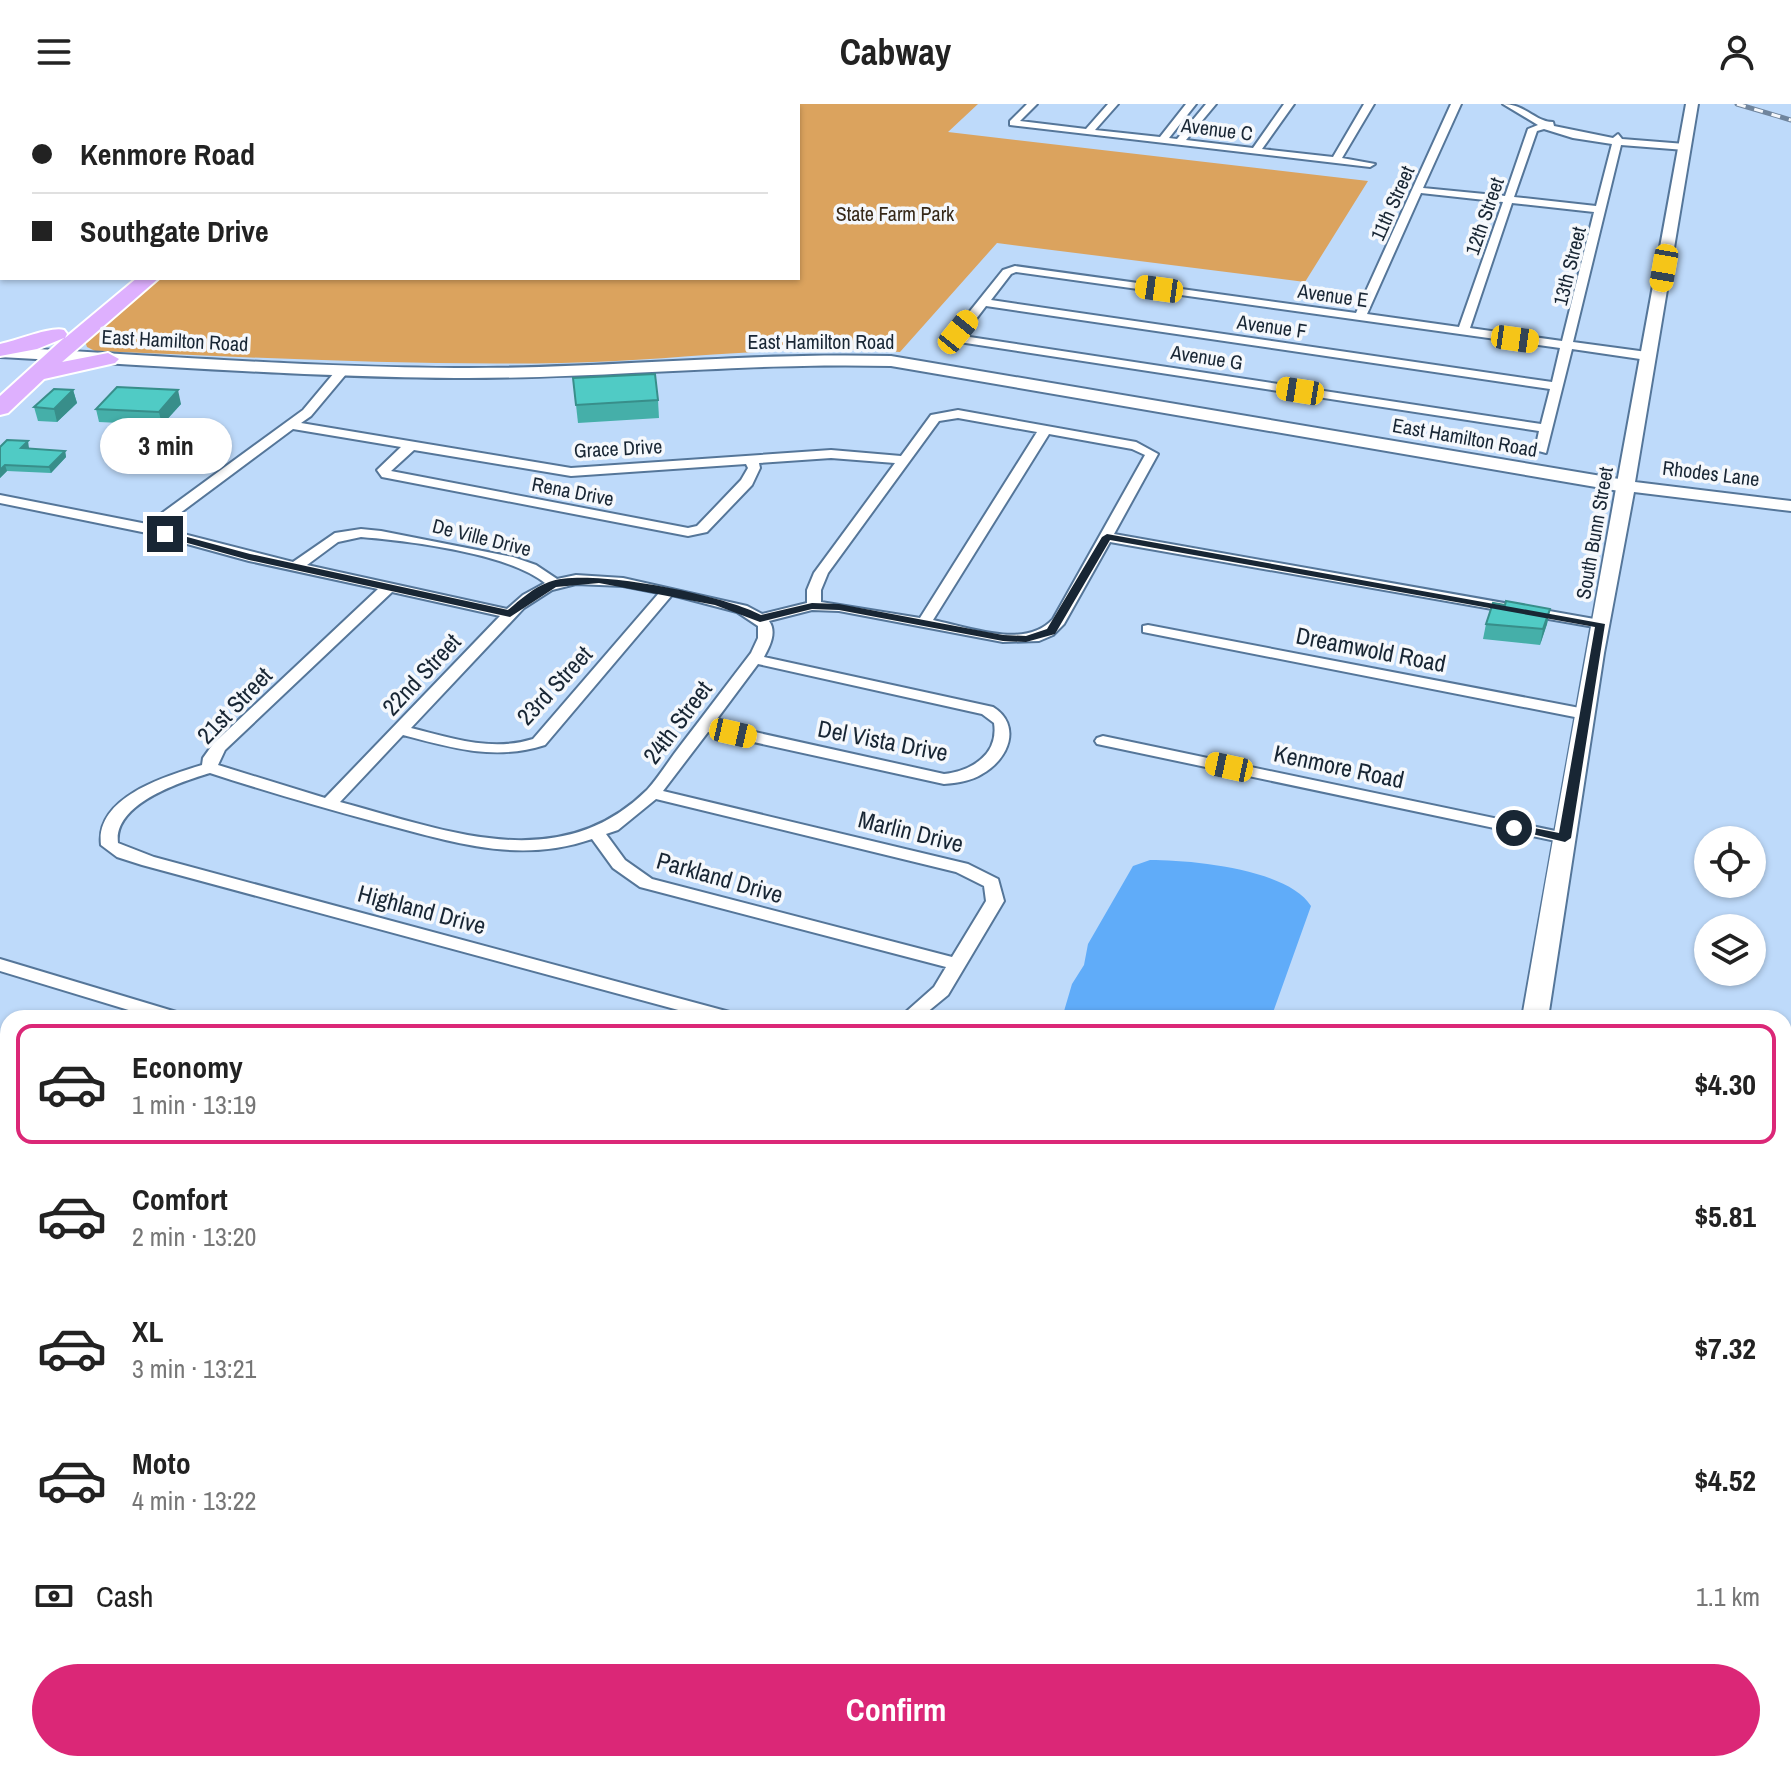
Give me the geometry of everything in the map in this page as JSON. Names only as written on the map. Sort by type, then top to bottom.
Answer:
[{"type":"highway","points":[[0,351],[30,345],[57,334],[124,280]]},
{"type":"highway","points":[[0,386],[42,362],[146,280]]},
{"type":"highway","points":[[0,408],[42,362],[57,334]]},
{"type":"highway","points":[[42,362],[62,366],[108,359]]},
{"type":"main road","points":[[0,351],[42,362]]},
{"type":"main road","name":"East Hamilton Road","points":[[108,359],[343,370],[538,372],[822,359],[891,361],[1625,486]]},
{"type":"street","points":[[160,104],[171,104]]},
{"type":"street","name":"Avenue C","points":[[1032,104],[1013,123],[1370,164]]},
{"type":"street","points":[[1088,132],[1113,104]]},
{"type":"street","points":[[1162,141],[1191,104]]},
{"type":"street","points":[[1179,142],[1211,104]]},
{"type":"street","points":[[1256,151],[1289,104]]},
{"type":"street","points":[[1336,160],[1369,104]]},
{"type":"street","name":"11th Street","points":[[1360,317],[1456,104]]},
{"type":"street","points":[[1508,104],[1578,136],[1685,145]]},
{"type":"street","points":[[1520,104],[1535,110],[1547,124]]},
{"type":"street","name":"South Bunn Street","points":[[1536,1010],[1600,624],[1692,104]]},
{"type":"street","name":"12th Street","points":[[1463,332],[1533,129],[1547,124]]},
{"type":"street","name":"13th Street","points":[[1541,450],[1618,139]]},
{"type":"street","points":[[1418,190],[1601,210]]},
{"type":"street","name":"Avenue E","points":[[982,302],[1007,272],[1013,270],[1647,356]]},
{"type":"street","name":"Avenue G","points":[[982,302],[958,332],[957,338],[1546,428]]},
{"type":"street","name":"Avenue F","points":[[982,302],[1557,386]]},
{"type":"street","points":[[149,529],[290,425],[319,401],[343,370]]},
{"type":"street","points":[[760,619],[814,606],[861,610],[1003,638],[1039,637],[1051,631],[1059,621],[1152,457],[1149,450],[946,414],[933,419],[821,573],[814,590],[814,606]]},
{"type":"street","name":"Grace Drive","points":[[290,425],[571,472],[851,454],[903,460]]},
{"type":"street","points":[[925,622],[1045,430]]},
{"type":"street","name":"Rena Drive","points":[[409,447],[386,465],[384,470],[387,474],[688,532],[702,529],[747,482],[754,468],[751,460]]},
{"type":"street","name":"Rhodes Lane","points":[[1625,486],[1791,506]]},
{"type":"street","points":[[0,499],[149,529],[296,567],[510,614]]},
{"type":"street","name":"De Ville Drive","points":[[296,567],[335,538],[358,532],[387,535],[525,565],[548,577],[554,584],[599,580],[742,609],[760,619]]},
{"type":"street","points":[[1107,537],[1600,624]]},
{"type":"street","name":"22nd Street","points":[[329,804],[510,614],[531,595],[554,584]]},
{"type":"street","name":"21st Street","points":[[107,837],[118,817],[150,790],[210,768],[211,758],[219,747],[389,587]]},
{"type":"street","name":"23rd Street","points":[[401,730],[496,752],[539,742],[667,592]]},
{"type":"street","name":"24th Street","points":[[597,833],[636,809],[653,793],[754,659],[765,638],[765,625],[760,619]]},
{"type":"street","name":"Dreamwold Road","points":[[1148,629],[1585,714]]},
{"type":"street","name":"Del Vista Drive","points":[[704,726],[944,779],[978,770],[988,762],[1004,735],[1005,725],[1001,718],[987,710],[754,659]]},
{"type":"street","name":"Kenmore Road","points":[[1103,741],[1565,838]]},
{"type":"street","points":[[210,768],[329,804],[490,845],[549,845],[597,833]]},
{"type":"street","name":"Marlin Drive","points":[[653,793],[962,868],[980,875],[995,887],[995,901],[941,991],[918,1010]]},
{"type":"street","name":"Parkland Drive","points":[[597,833],[619,864],[646,883],[957,964]]},
{"type":"street","name":"Highland Drive","points":[[107,837],[110,845],[123,853],[148,861],[700,1010]]},
{"type":"street","points":[[0,965],[149,1010]]},
{"type":"green space","name":"State Farm Park","points":[[800,104],[978,104],[948,132],[1368,181],[1305,282],[997,243],[900,352],[815,350],[603,362],[444,363],[95,351],[87,347],[85,341],[156,280],[800,280]]},
{"type":"water","points":[[1150,860],[1238,869],[1282,883],[1299,893],[1311,906],[1274,1010],[1064,1010],[1072,984],[1084,965],[1088,944],[1133,866]]},
{"type":"building","points":[[655,374],[658,400],[576,405],[573,378]]},
{"type":"building","points":[[117,387],[178,390],[159,412],[96,409]]},
{"type":"building","points":[[54,389],[73,390],[54,409],[34,407]]},
{"type":"building","points":[[7,440],[28,441],[21,448],[65,451],[49,467],[5,465],[0,470],[0,447]]},
{"type":"building","points":[[1506,601],[1550,609],[1543,629],[1486,624],[1493,603],[1505,605]]},
{"type":"railway","points":[[1737,104],[1791,120]]},
{"type":"route","points":[[165,534],[249,557],[510,614],[531,595],[554,584],[599,580],[717,602],[742,609],[760,619],[812,606],[839,607],[1003,638],[1026,639],[1051,631],[1059,621],[1107,537],[1600,624],[1565,838],[1514,828]]}]
